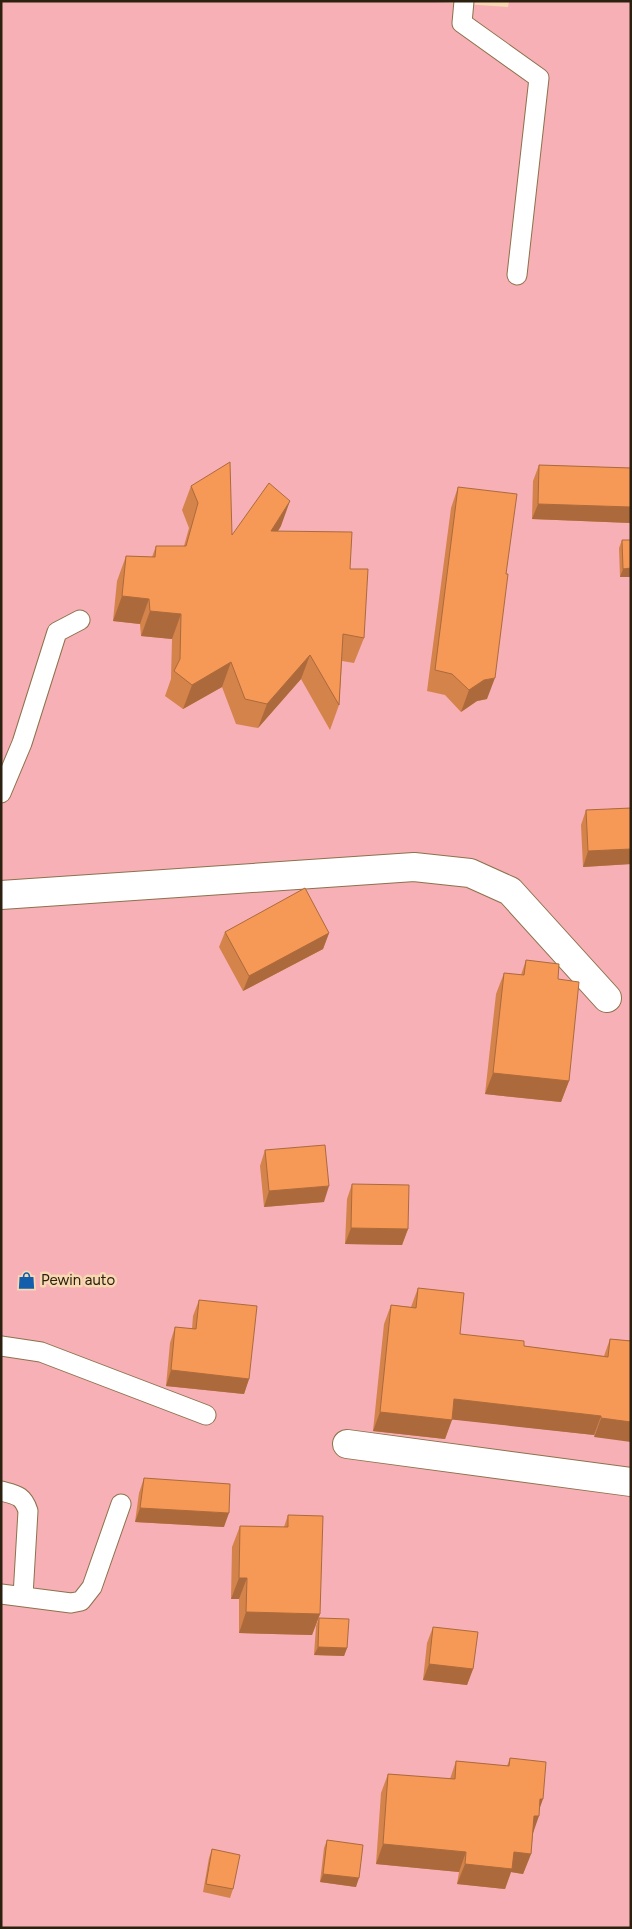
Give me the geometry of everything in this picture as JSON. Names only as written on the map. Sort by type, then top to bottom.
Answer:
[{"type":"street","points":[[1,895],[414,867],[470,873],[510,891],[607,998]]},
{"type":"street","points":[[347,1444],[631,1482]]},
{"type":"lane","points":[[464,1],[462,23],[539,78],[517,275]]},
{"type":"lane","points":[[1,793],[22,742],[57,632],[80,620]]},
{"type":"lane","points":[[1,1346],[41,1352],[206,1416]]},
{"type":"lane","points":[[1,1491],[18,1495],[25,1501],[28,1511],[23,1596]]},
{"type":"lane","points":[[1,1594],[71,1603],[81,1601],[92,1587],[121,1504]]},
{"type":"shaded area","points":[[1,1],[420,1],[508,7],[509,1],[631,1],[631,1928],[1,1928]]},
{"type":"building","points":[[230,462],[232,535],[269,483],[290,501],[271,531],[352,532],[350,569],[368,569],[364,638],[343,634],[339,705],[310,655],[267,704],[245,699],[231,662],[192,685],[174,671],[180,659],[181,614],[150,611],[149,599],[122,596],[126,556],[155,557],[156,546],[186,546],[198,503],[191,486]]},
{"type":"building","points":[[539,465],[631,468],[631,507],[538,504]]},
{"type":"building","points":[[458,487],[517,494],[495,678],[484,680],[469,690],[452,674],[435,670]]},
{"type":"building","points":[[622,540],[631,540],[631,568],[623,569]]},
{"type":"building","points":[[631,808],[631,849],[588,851],[586,810]]},
{"type":"building","points":[[305,888],[329,933],[249,976],[225,932]]},
{"type":"building","points":[[526,960],[559,964],[558,979],[579,982],[569,1081],[493,1073],[504,973],[524,975]]},
{"type":"building","points":[[325,1145],[329,1186],[269,1191],[265,1150]]},
{"type":"building","points":[[352,1184],[409,1185],[408,1229],[351,1228]]},
{"type":"building","points":[[418,1288],[464,1293],[460,1334],[524,1341],[524,1346],[608,1357],[610,1339],[631,1341],[631,1422],[601,1418],[601,1416],[454,1399],[452,1420],[380,1412],[391,1305],[416,1308]]},
{"type":"building","points":[[199,1300],[257,1306],[249,1379],[171,1370],[175,1327],[196,1329]]},
{"type":"building","points":[[144,1478],[230,1484],[229,1513],[140,1508]]},
{"type":"building","points":[[288,1515],[323,1516],[320,1614],[246,1612],[247,1578],[239,1578],[240,1526],[288,1527]]},
{"type":"building","points":[[319,1618],[349,1619],[347,1648],[318,1647]]},
{"type":"building","points":[[433,1627],[478,1632],[473,1669],[429,1664]]},
{"type":"building","points":[[510,1758],[546,1762],[543,1799],[540,1799],[539,1816],[534,1816],[531,1854],[514,1852],[512,1869],[465,1864],[466,1852],[383,1844],[388,1774],[455,1779],[456,1761],[509,1766]]},
{"type":"building","points":[[327,1840],[363,1845],[359,1878],[323,1874]]},
{"type":"building","points":[[212,1849],[240,1855],[233,1889],[206,1884]]},
{"type":"place","name":"Pewin auto","points":[[27,1280]]}]
